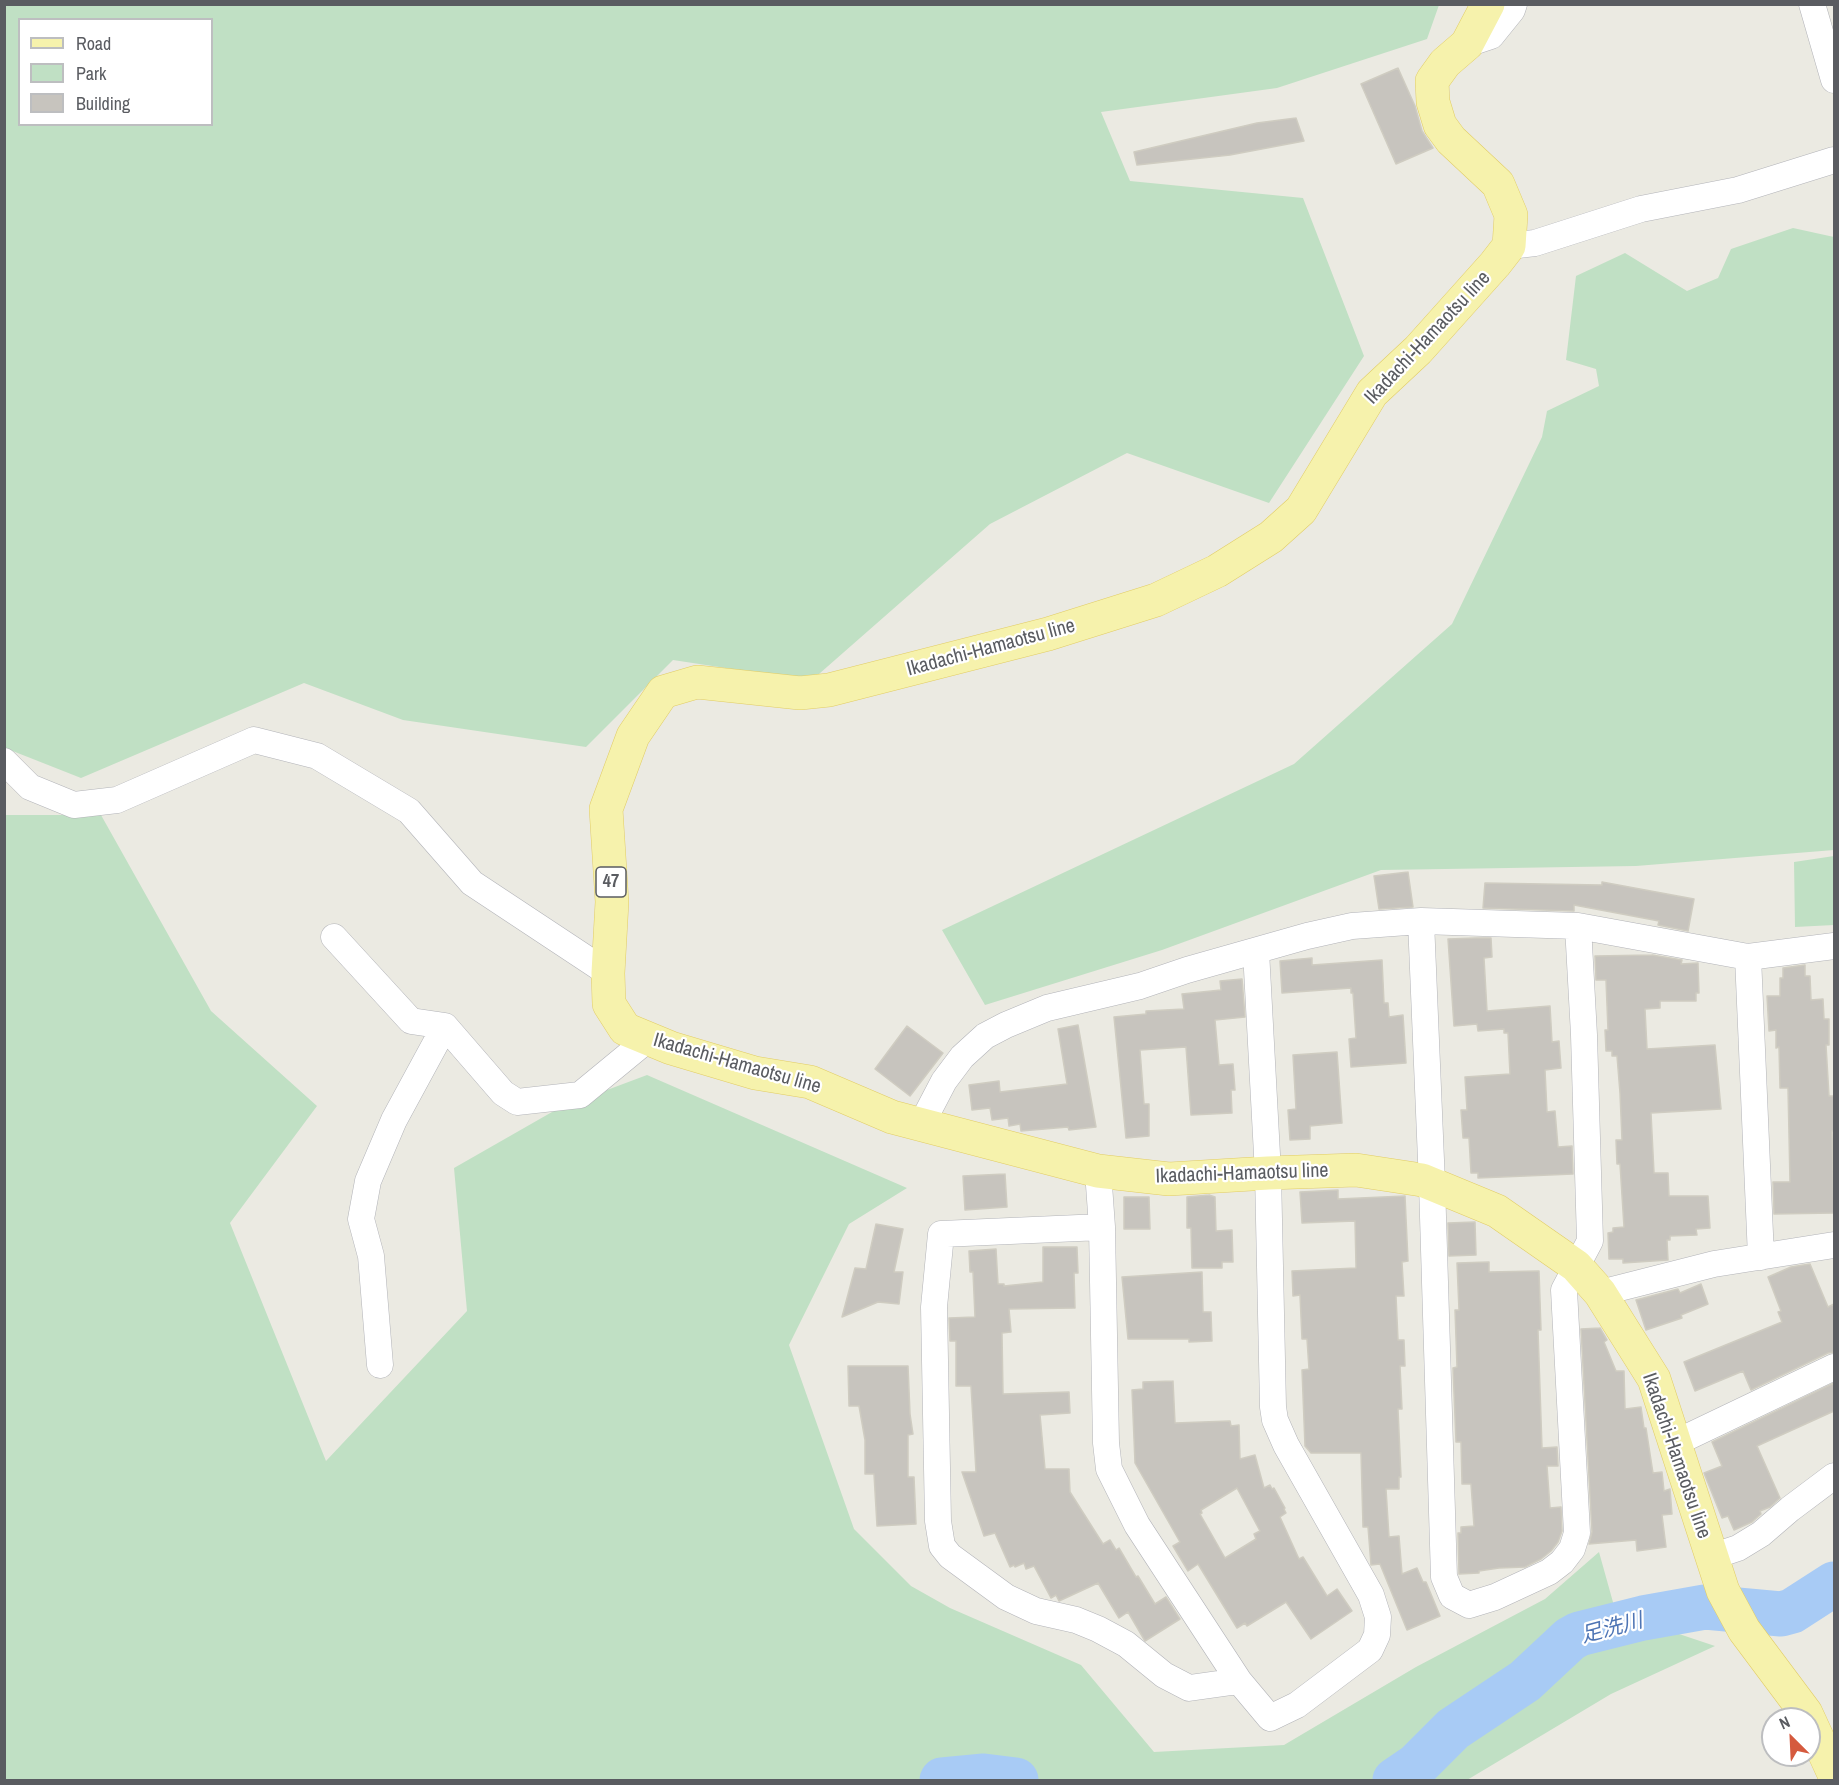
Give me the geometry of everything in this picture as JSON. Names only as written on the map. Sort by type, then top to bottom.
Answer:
[{"type":"main road","points":[[1488,4],[1467,44],[1445,63],[1432,81],[1432,102],[1440,125],[1451,140],[1498,184],[1511,215],[1509,246]]},
{"type":"main road","name":"Ikadachi-Hamaotsu line","points":[[1509,246],[1418,350],[1372,393],[1301,510],[1271,537],[1217,571],[1156,600],[1048,634],[829,690],[800,693],[697,682],[663,692],[633,736],[606,809],[612,902],[608,973],[609,1004],[625,1029],[671,1048],[755,1073],[810,1082],[892,1117],[1098,1171],[1169,1179],[1356,1170],[1422,1180],[1497,1211],[1576,1266],[1600,1293],[1653,1379],[1722,1590],[1744,1630],[1806,1713],[1834,1774]]},
{"type":"street","points":[[1467,44],[1491,36],[1512,10],[1514,4]]},
{"type":"street","points":[[1812,4],[1834,80]]},
{"type":"street","points":[[1509,246],[1535,243],[1641,209],[1738,190],[1834,160]]},
{"type":"street","points":[[4,761],[30,787],[74,805],[117,800],[254,740],[317,756],[409,811],[472,883],[608,973]]},
{"type":"street","points":[[1421,921],[1444,1577],[1452,1596],[1469,1605],[1495,1597],[1549,1572],[1562,1562],[1572,1549],[1577,1533],[1564,1290],[1590,1241],[1585,1047],[1578,926]]},
{"type":"street","points":[[921,1125],[944,1081],[962,1057],[985,1036],[1047,1008],[1140,986],[1187,970],[1307,936],[1352,926],[1421,921],[1578,926],[1748,957],[1834,946]]},
{"type":"street","points":[[334,937],[411,1021],[445,1026],[503,1093],[518,1102],[580,1095],[648,1039]]},
{"type":"street","points":[[1098,1171],[1102,1227],[1106,1443],[1109,1469],[1137,1525],[1239,1681],[1270,1718],[1297,1705],[1370,1650],[1377,1635],[1378,1617],[1371,1595],[1286,1445],[1272,1407],[1268,1173],[1256,951]]},
{"type":"street","points":[[1748,957],[1761,1257]]},
{"type":"street","points":[[380,1365],[371,1257],[361,1219],[368,1180],[394,1120],[445,1026]]},
{"type":"street","points":[[1102,1227],[941,1234],[934,1307],[938,1521],[942,1546],[950,1556],[1006,1597],[1036,1611],[1076,1620],[1098,1629],[1126,1644],[1164,1675],[1189,1688],[1239,1681]]},
{"type":"street","points":[[1600,1293],[1714,1264],[1834,1245]]},
{"type":"street","points":[[1675,1443],[1834,1367]]},
{"type":"street","points":[[1711,1557],[1738,1548],[1761,1534],[1834,1476]]},
{"type":"green space","points":[[4,5],[1439,5],[1427,39],[1277,88],[1101,112],[1130,181],[1303,198],[1364,356],[1269,503],[1127,453],[990,524],[811,681],[673,660],[586,747],[403,720],[304,683],[81,778],[5,748]]},
{"type":"green space","points":[[1793,228],[1834,237],[1834,850],[1636,866],[1381,870],[1162,950],[985,1005],[942,930],[1294,764],[1452,624],[1542,437],[1547,411],[1599,386],[1596,369],[1566,360],[1576,276],[1625,253],[1687,291],[1718,278],[1731,249]]},
{"type":"green space","points":[[4,815],[101,815],[211,1011],[317,1106],[230,1223],[326,1461],[467,1311],[454,1168],[559,1108],[647,1075],[907,1188],[849,1224],[789,1345],[854,1529],[911,1586],[950,1608],[1081,1665],[1154,1752],[1284,1745],[1416,1667],[1545,1599],[1599,1552],[1616,1613],[1715,1646],[1611,1694],[1467,1780],[5,1780]]},
{"type":"green space","points":[[1834,856],[1834,925],[1795,927],[1794,862]]},
{"type":"building","points":[[1398,68],[1415,106],[1422,131],[1433,148],[1396,164],[1361,84]]},
{"type":"building","points":[[1296,118],[1304,141],[1230,155],[1137,165],[1134,152],[1257,123]]},
{"type":"building","points":[[1408,872],[1413,907],[1379,909],[1374,876]]},
{"type":"building","points":[[1602,882],[1694,899],[1688,931],[1658,925],[1659,921],[1574,905],[1574,911],[1483,908],[1485,883],[1602,885]]},
{"type":"building","points":[[1491,938],[1492,957],[1484,958],[1487,1011],[1550,1006],[1552,1042],[1559,1041],[1561,1068],[1545,1070],[1547,1112],[1555,1111],[1558,1147],[1572,1146],[1573,1174],[1478,1178],[1478,1173],[1471,1173],[1469,1138],[1463,1138],[1461,1110],[1467,1110],[1465,1077],[1510,1074],[1508,1033],[1504,1033],[1504,1029],[1478,1031],[1477,1024],[1454,1026],[1448,939]]},
{"type":"building","points":[[1652,955],[1682,960],[1681,964],[1698,963],[1699,993],[1696,993],[1696,1001],[1660,1001],[1660,1008],[1645,1009],[1647,1049],[1715,1045],[1721,1109],[1651,1113],[1654,1173],[1668,1173],[1669,1196],[1708,1196],[1710,1228],[1696,1229],[1697,1235],[1670,1236],[1670,1240],[1667,1240],[1668,1260],[1623,1263],[1623,1259],[1609,1259],[1608,1233],[1613,1232],[1613,1228],[1624,1227],[1616,1140],[1622,1140],[1620,1093],[1617,1056],[1612,1056],[1612,1051],[1606,1051],[1605,1030],[1608,1030],[1606,980],[1596,980],[1595,956]]},
{"type":"building","points":[[1312,958],[1312,965],[1382,960],[1384,1003],[1388,1003],[1389,1017],[1403,1015],[1406,1063],[1351,1067],[1349,1039],[1356,1038],[1351,988],[1282,993],[1280,961]]},
{"type":"building","points":[[1805,965],[1805,976],[1810,976],[1811,1000],[1823,999],[1824,1019],[1829,1019],[1829,1045],[1826,1045],[1829,1096],[1834,1096],[1834,1131],[1832,1131],[1834,1213],[1774,1214],[1773,1182],[1790,1182],[1788,1088],[1780,1088],[1779,1047],[1776,1048],[1776,1030],[1769,1031],[1767,996],[1780,996],[1780,978],[1783,978],[1783,968]]},
{"type":"building","points":[[1242,979],[1245,1017],[1215,1020],[1219,1065],[1233,1064],[1235,1090],[1231,1090],[1232,1113],[1191,1115],[1186,1047],[1140,1050],[1144,1104],[1149,1104],[1149,1136],[1126,1138],[1114,1017],[1146,1014],[1146,1011],[1184,1009],[1182,994],[1221,990],[1220,981]]},
{"type":"building","points":[[1078,1025],[1096,1127],[1021,1131],[1020,1124],[1009,1126],[1008,1118],[992,1120],[990,1108],[972,1110],[969,1085],[999,1081],[1000,1092],[1067,1084],[1058,1029]]},
{"type":"building","points":[[907,1026],[943,1053],[910,1096],[875,1069]]},
{"type":"building","points":[[1337,1052],[1342,1123],[1310,1126],[1310,1139],[1290,1140],[1288,1110],[1296,1109],[1293,1055]]},
{"type":"building","points":[[1005,1174],[1007,1207],[965,1210],[963,1176]]},
{"type":"building","points":[[1338,1190],[1338,1199],[1405,1196],[1408,1261],[1402,1262],[1404,1296],[1396,1296],[1398,1340],[1404,1340],[1405,1366],[1400,1366],[1402,1409],[1398,1409],[1401,1477],[1399,1477],[1399,1489],[1386,1489],[1389,1537],[1399,1536],[1402,1574],[1417,1568],[1423,1582],[1426,1582],[1440,1616],[1407,1630],[1380,1564],[1371,1565],[1368,1527],[1363,1527],[1361,1453],[1311,1453],[1305,1446],[1302,1370],[1309,1369],[1307,1339],[1302,1339],[1300,1295],[1293,1296],[1292,1271],[1356,1268],[1356,1266],[1355,1221],[1302,1223],[1300,1192]]},
{"type":"building","points":[[1209,1195],[1215,1197],[1216,1231],[1232,1230],[1233,1262],[1222,1262],[1222,1268],[1192,1268],[1191,1228],[1187,1228],[1187,1197]]},
{"type":"building","points":[[1124,1197],[1149,1197],[1150,1229],[1124,1229]]},
{"type":"building","points":[[1475,1222],[1476,1255],[1449,1256],[1448,1223]]},
{"type":"building","points":[[876,1224],[903,1229],[894,1272],[903,1272],[899,1304],[878,1302],[842,1317],[855,1268],[866,1269]]},
{"type":"building","points":[[1043,1247],[1077,1247],[1078,1273],[1074,1273],[1075,1308],[1009,1309],[1011,1332],[1002,1333],[1003,1394],[1069,1392],[1070,1413],[1040,1415],[1045,1469],[1069,1469],[1070,1492],[1103,1544],[1110,1540],[1116,1550],[1119,1548],[1155,1604],[1166,1597],[1180,1619],[1145,1641],[1128,1612],[1119,1618],[1098,1583],[1059,1601],[1056,1595],[1051,1598],[1034,1566],[1026,1569],[1024,1563],[1010,1567],[995,1533],[984,1536],[962,1472],[976,1472],[971,1386],[956,1386],[956,1341],[950,1341],[949,1318],[975,1317],[973,1272],[970,1272],[969,1251],[996,1249],[998,1284],[1004,1284],[1004,1286],[1043,1282]]},
{"type":"building","points":[[1489,1262],[1489,1272],[1539,1271],[1541,1330],[1538,1330],[1542,1448],[1557,1447],[1558,1466],[1547,1466],[1550,1508],[1561,1507],[1562,1531],[1551,1551],[1525,1567],[1459,1574],[1458,1533],[1461,1533],[1461,1527],[1474,1526],[1471,1484],[1462,1484],[1461,1442],[1456,1442],[1453,1368],[1457,1367],[1455,1310],[1459,1310],[1457,1263]]},
{"type":"building","points":[[1810,1264],[1828,1307],[1834,1304],[1834,1352],[1751,1390],[1743,1371],[1695,1391],[1684,1362],[1782,1322],[1778,1312],[1781,1311],[1768,1277],[1791,1267]]},
{"type":"building","points":[[1202,1272],[1203,1312],[1211,1312],[1212,1341],[1128,1339],[1122,1277]]},
{"type":"building","points":[[1701,1284],[1708,1304],[1681,1315],[1682,1318],[1646,1330],[1636,1300],[1678,1289],[1680,1293]]},
{"type":"building","points":[[1600,1328],[1607,1340],[1604,1342],[1616,1371],[1624,1371],[1625,1409],[1641,1407],[1653,1473],[1662,1472],[1664,1491],[1670,1489],[1672,1514],[1662,1515],[1666,1547],[1637,1551],[1636,1540],[1589,1544],[1592,1532],[1581,1329]]},
{"type":"building","points":[[848,1366],[908,1366],[913,1434],[908,1435],[908,1477],[914,1477],[916,1524],[877,1526],[874,1474],[865,1474],[865,1440],[859,1406],[849,1406]]},
{"type":"building","points":[[1173,1381],[1175,1423],[1230,1421],[1231,1426],[1239,1425],[1240,1459],[1255,1455],[1264,1488],[1270,1485],[1272,1489],[1274,1488],[1285,1508],[1286,1513],[1280,1517],[1299,1559],[1303,1557],[1327,1596],[1337,1589],[1352,1611],[1311,1639],[1286,1602],[1247,1626],[1245,1623],[1237,1628],[1198,1564],[1188,1571],[1173,1546],[1180,1542],[1135,1463],[1132,1390],[1143,1389],[1143,1382]],"holes":[[[1237,1488],[1260,1531],[1254,1534],[1256,1539],[1225,1558],[1200,1514],[1201,1510]]]},
{"type":"building","points":[[1834,1383],[1834,1411],[1757,1446],[1780,1498],[1770,1507],[1760,1511],[1761,1514],[1752,1522],[1734,1530],[1728,1516],[1722,1518],[1704,1473],[1722,1466],[1712,1442]]},
{"type":"waterway","name":"足洗川","points":[[1395,1780],[1417,1765],[1453,1729],[1525,1681],[1570,1639],[1579,1634],[1643,1618],[1705,1607],[1781,1614],[1792,1611],[1834,1584]]},
{"type":"waterway","name":"足洗川","points":[[942,1780],[984,1776],[1016,1780]]}]
